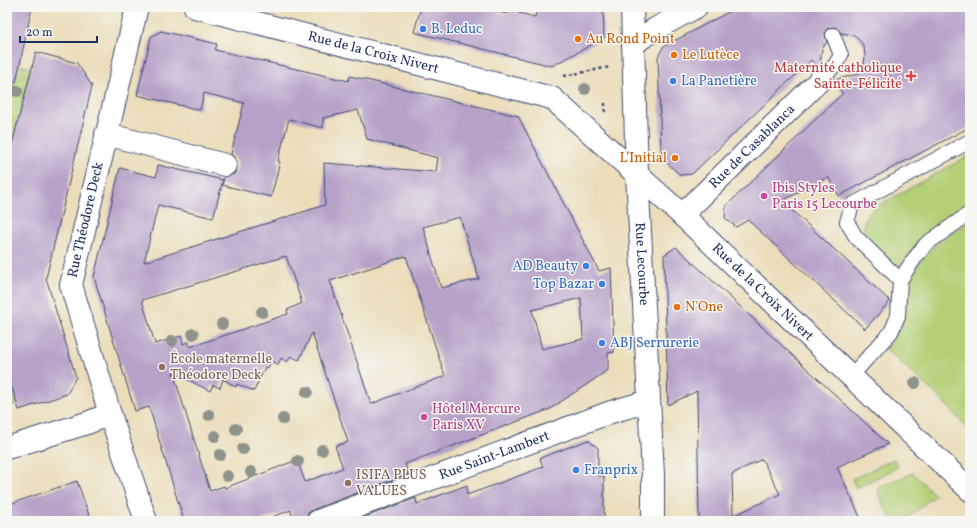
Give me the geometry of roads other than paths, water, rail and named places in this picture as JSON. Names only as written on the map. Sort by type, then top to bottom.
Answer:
[{"type":"street","name":"Rue Théodore Deck","points":[[137,7],[71,285],[110,414],[146,521]]},
{"type":"street","name":"Rue de la Croix Nivert","points":[[195,7],[552,98],[682,215],[970,490]]},
{"type":"street","name":"Rue Lecourbe","points":[[632,7],[637,174],[649,401],[653,521]]},
{"type":"street","points":[[633,44],[655,29],[696,7]]},
{"type":"street","name":"Rue de Casablanca","points":[[682,215],[822,78]]},
{"type":"street","points":[[106,134],[225,164]]},
{"type":"street","name":"Rue Saint-Lambert","points":[[318,521],[611,412],[649,401]]},
{"type":"street","points":[[7,448],[87,423],[110,414]]},
{"type":"lane","points":[[822,78],[835,65],[841,54],[833,35]]},
{"type":"lane","points":[[900,280],[856,237],[848,222],[852,205],[970,141]]},
{"type":"lane","points":[[851,376],[891,332],[898,316],[900,280],[926,244],[970,212]]},
{"type":"place","name":"B. Leduc","points":[[423,29]]},
{"type":"place","name":"Au Rond Point","points":[[578,39]]},
{"type":"place","name":"Le Lutèce","points":[[674,55]]},
{"type":"place","name":"Maternité catholique Sainte-Félicité","points":[[911,76]]},
{"type":"place","name":"La Panetière","points":[[673,81]]},
{"type":"place","name":"L’Initial","points":[[675,158]]},
{"type":"place","name":"Ibis Styles Paris 15 Lecourbe","points":[[764,196]]},
{"type":"place","name":"AD Beauty","points":[[586,266]]},
{"type":"place","name":"Top Bazar","points":[[602,284]]},
{"type":"place","name":"N'One","points":[[677,307]]},
{"type":"place","name":"ABJ Serrurerie","points":[[602,343]]},
{"type":"place","name":"École maternelle Théodore Deck","points":[[162,367]]},
{"type":"place","name":"Hôtel Mercure Paris XV","points":[[424,417]]},
{"type":"place","name":"Franprix","points":[[576,470]]},
{"type":"place","name":"ISIFA PLUS VALUES","points":[[348,483]]}]
